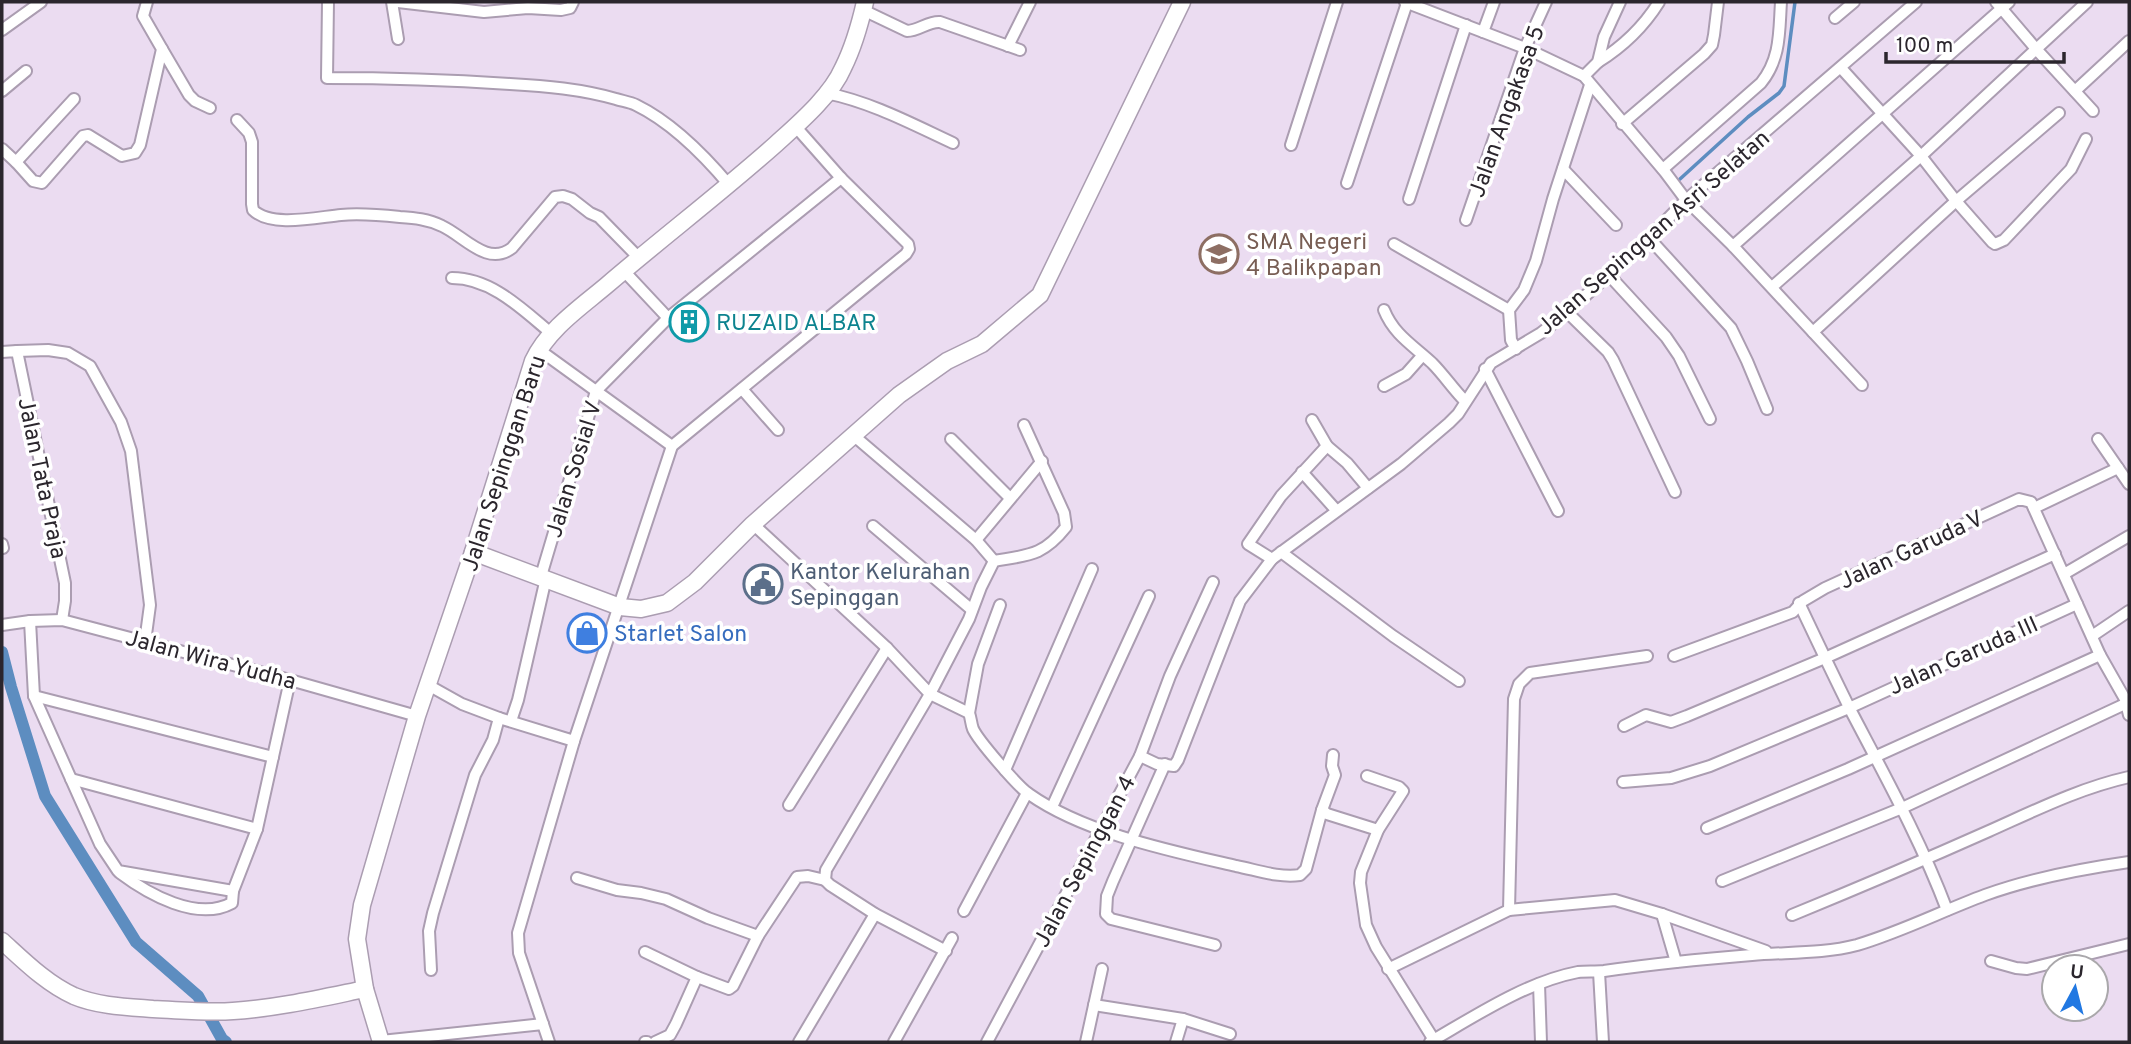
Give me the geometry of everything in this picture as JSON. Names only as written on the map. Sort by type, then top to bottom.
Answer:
[{"type":"street","points":[[2,30],[41,2]]},
{"type":"street","points":[[147,2],[143,16],[162,49],[190,95],[210,108]]},
{"type":"street","points":[[328,2],[327,78],[533,85],[590,92],[635,104],[685,140],[730,186]]},
{"type":"street","points":[[392,2],[398,40]]},
{"type":"street","points":[[398,2],[484,12],[528,8],[561,10],[570,8],[573,2]]},
{"type":"street","points":[[1009,46],[1030,2]]},
{"type":"street","points":[[473,552],[620,607],[640,609],[667,603],[695,582],[753,524],[899,395],[947,361],[982,344],[1040,295],[1182,2]]},
{"type":"street","points":[[1291,145],[1337,2]]},
{"type":"street","points":[[1483,32],[1493,2]]},
{"type":"street","name":"Jalan Angakasa 5","points":[[1466,220],[1525,48],[1546,2]]},
{"type":"street","points":[[1513,345],[1509,312],[1524,290],[1536,261],[1587,80],[1598,62],[1604,37],[1620,2]]},
{"type":"street","points":[[1598,62],[1629,38],[1659,2]]},
{"type":"street","points":[[1622,124],[1704,54],[1712,44],[1718,2]]},
{"type":"street","points":[[1664,171],[1771,71],[1777,48],[1781,2]]},
{"type":"street","points":[[1835,18],[1854,2]]},
{"type":"street","name":"Jalan Sepinggan Asri Selatan","points":[[1240,601],[1276,556],[1401,464],[1450,423],[1485,369],[1513,345],[1567,312],[1649,238],[1684,197],[1841,68],[1915,2]]},
{"type":"street","points":[[1772,286],[1921,156],[2087,2]]},
{"type":"street","points":[[1347,183],[1411,3],[1525,48],[1587,80],[1684,197],[1772,286],[1862,385]]},
{"type":"street","points":[[1733,246],[2003,4],[2036,50],[2093,111]]},
{"type":"street","points":[[864,6],[906,31],[911,32],[940,22],[1020,50]]},
{"type":"street","name":"Jalan Sepinggan Baru","points":[[381,1041],[365,989],[357,939],[362,905],[417,716],[538,349],[639,258],[730,186],[827,93],[843,70],[864,6]]},
{"type":"street","points":[[1409,199],[1465,25]]},
{"type":"street","points":[[2075,91],[2129,41]]},
{"type":"street","points":[[2,149],[38,183],[42,183],[83,135],[88,135],[122,156],[135,153],[140,145],[162,49]]},
{"type":"street","points":[[1841,68],[1921,156],[1992,242],[2000,243],[2071,169],[2086,139]]},
{"type":"street","points":[[2,91],[26,71]]},
{"type":"street","points":[[827,93],[868,104],[953,142]]},
{"type":"street","points":[[16,162],[74,99]]},
{"type":"street","points":[[1813,332],[1956,201],[2059,113]]},
{"type":"street","points":[[237,120],[249,133],[252,142],[252,204],[253,210],[260,216],[305,220],[347,214],[425,220],[457,234],[480,251],[498,255],[512,248],[555,197],[563,197],[572,199],[605,222],[639,258]]},
{"type":"street","points":[[549,1042],[519,953],[518,933],[574,741],[672,446],[909,249],[908,244],[841,178],[795,126]]},
{"type":"street","points":[[1563,169],[1616,225]]},
{"type":"street","name":"Jalan Sosial V","points":[[512,722],[543,577],[596,391],[668,318],[841,178]]},
{"type":"street","points":[[1649,238],[1731,328],[1767,410]]},
{"type":"street","points":[[1394,244],[1509,312]]},
{"type":"street","points":[[624,271],[668,318]]},
{"type":"street","points":[[1608,274],[1666,337],[1679,356],[1710,419]]},
{"type":"street","points":[[452,278],[477,281],[493,289],[552,334]]},
{"type":"street","points":[[1384,310],[1398,333],[1426,358],[1465,401]]},
{"type":"street","points":[[1567,312],[1613,360],[1675,492]]},
{"type":"street","points":[[538,349],[672,446]]},
{"type":"street","name":"Jalan Tata Praja","points":[[17,351],[65,583],[62,620]]},
{"type":"street","points":[[2,352],[68,353],[90,366],[121,422],[131,451],[150,606],[145,642]]},
{"type":"street","points":[[1384,386],[1406,374],[1426,358]]},
{"type":"street","points":[[1485,369],[1558,511]]},
{"type":"street","points":[[742,389],[778,430]]},
{"type":"street","points":[[1312,420],[1327,446],[1347,463],[1368,488]]},
{"type":"street","points":[[994,561],[1037,553],[1054,542],[1066,527],[1064,513],[1024,425]]},
{"type":"street","points":[[853,435],[976,540],[994,561]]},
{"type":"street","points":[[951,439],[1010,498]]},
{"type":"street","points":[[2098,439],[2129,484]]},
{"type":"street","points":[[1327,446],[1280,496],[1248,544],[1276,556],[1459,681]]},
{"type":"street","points":[[976,540],[1042,461]]},
{"type":"street","points":[[2118,468],[2034,508],[2100,654],[2126,700],[2129,715]]},
{"type":"street","points":[[1302,472],[1336,510]]},
{"type":"street","name":"Jalan Garuda V","points":[[1674,656],[1793,612],[1799,603],[1825,588],[2019,499],[2031,502],[2034,508]]},
{"type":"street","points":[[753,524],[887,648],[930,694],[967,711]]},
{"type":"street","points":[[873,526],[972,610]]},
{"type":"street","points":[[2064,575],[2129,536]]},
{"type":"street","points":[[1624,726],[1646,715],[1676,721],[1825,658],[2055,554]]},
{"type":"street","points":[[825,880],[826,870],[930,694],[994,561]]},
{"type":"street","points":[[1005,770],[1091,569]]},
{"type":"street","points":[[1140,757],[1170,676],[1213,582]]},
{"type":"street","points":[[1052,807],[1149,596]]},
{"type":"street","name":"Jalan Sepinggan 4","points":[[987,1042],[1140,757],[1157,764],[1174,766],[1178,760],[1240,601]]},
{"type":"street","points":[[1799,603],[1926,857],[1947,910]]},
{"type":"street","name":"Jalan Garuda III","points":[[1623,782],[1685,775],[1850,708],[2077,604]]},
{"type":"street","points":[[1000,605],[978,664],[967,711],[974,730],[1027,793],[1081,821],[1192,856],[1263,872],[1300,875],[1306,869],[1322,810],[1335,775],[1333,755]]},
{"type":"street","points":[[2092,636],[2129,611]]},
{"type":"street","name":"Jalan Wira Yudha","points":[[7,624],[62,620],[417,716]]},
{"type":"street","points":[[30,621],[34,696],[100,844],[118,871],[150,894],[187,907],[221,910],[232,904],[233,891],[257,829],[290,680]]},
{"type":"street","points":[[789,805],[887,648]]},
{"type":"street","points":[[1707,828],[1824,780],[2100,654]]},
{"type":"street","points":[[1509,909],[1514,699],[1519,684],[1530,673],[1647,656]]},
{"type":"street","points":[[428,685],[462,704],[574,741]]},
{"type":"street","points":[[34,696],[273,757]]},
{"type":"street","points":[[1722,881],[1902,808],[2126,700]]},
{"type":"street","points":[[431,970],[429,931],[433,913],[475,775],[495,734],[499,718]]},
{"type":"street","points":[[1165,764],[1107,896],[1105,914],[1111,919],[1215,945]]},
{"type":"street","points":[[1367,776],[1399,787],[1403,791],[1378,830],[1360,872],[1366,925],[1388,969],[1432,1041],[1493,1006],[1539,984],[1578,972],[1855,946],[2029,880],[2129,862]]},
{"type":"street","points":[[1792,915],[2062,797],[2129,776]]},
{"type":"street","points":[[71,779],[257,829]]},
{"type":"street","points":[[964,911],[1027,793]]},
{"type":"street","points":[[1322,810],[1378,830]]},
{"type":"street","points":[[118,871],[233,891]]},
{"type":"street","points":[[645,952],[696,977],[729,989],[758,936],[797,877],[808,876],[825,880],[875,914],[946,951]]},
{"type":"street","points":[[577,878],[617,890],[666,899],[758,936]]},
{"type":"street","points":[[1388,969],[1509,909],[1615,901],[1662,914],[1773,954]]},
{"type":"street","points":[[799,1042],[875,914]]},
{"type":"street","points":[[1662,914],[1676,962]]},
{"type":"street","points":[[894,1042],[952,938]]},
{"type":"street","points":[[2,941],[45,978],[71,994],[97,1003],[230,1012],[306,1002],[365,989]]},
{"type":"street","points":[[1991,961],[2027,969],[2129,944]]},
{"type":"street","points":[[1086,1042],[1102,968]]},
{"type":"street","points":[[1599,972],[1603,1042]]},
{"type":"street","points":[[655,1042],[670,1035],[677,1024],[696,977]]},
{"type":"street","points":[[1539,984],[1541,1042]]},
{"type":"street","points":[[1094,1005],[1183,1019],[1230,1034]]},
{"type":"street","points":[[1176,1042],[1183,1019]]},
{"type":"street","points":[[381,1041],[543,1024]]},
{"type":"waterway","points":[[1680,179],[1784,86],[1795,2]]},
{"type":"waterway","points":[[2,652],[45,796],[136,942],[198,996],[226,1042]]},
{"type":"place","name":"SMA Negeri 4 Balikpapan","points":[[1219,254]]},
{"type":"place","name":"RUZAID ALBAR","points":[[689,322]]},
{"type":"place","name":"Kantor Kelurahan Sepinggan","points":[[763,584]]},
{"type":"place","name":"Starlet Salon","points":[[587,633]]}]
